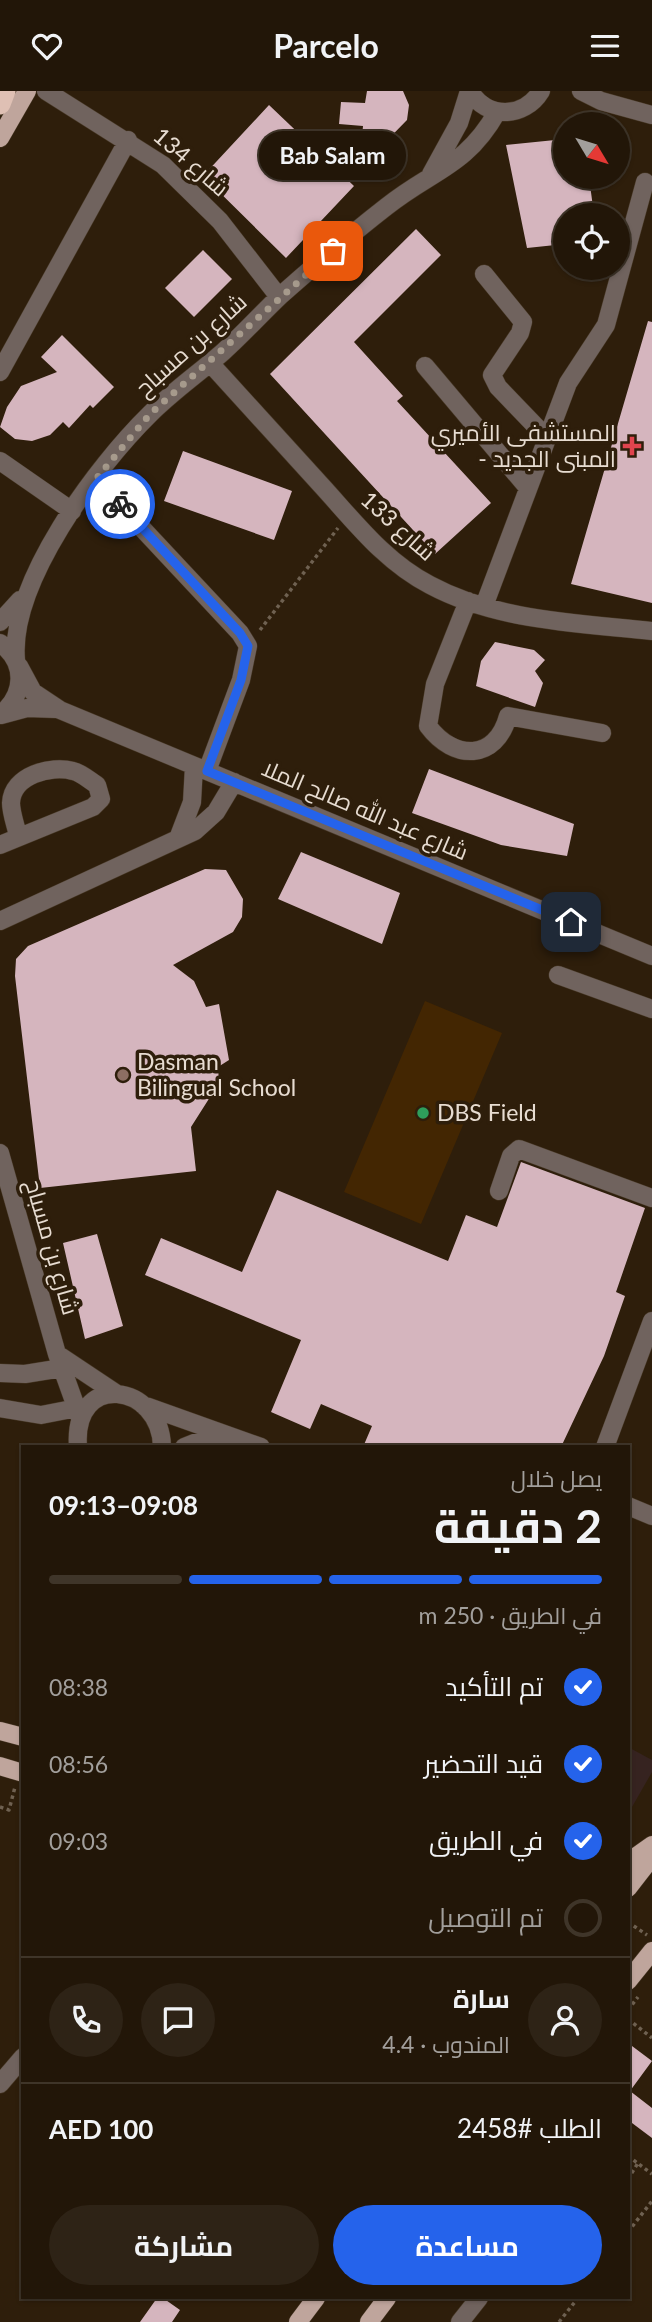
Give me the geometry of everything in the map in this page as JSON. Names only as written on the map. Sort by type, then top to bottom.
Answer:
[{"type":"highway","points":[[0,104],[5,91]]},
{"type":"main road","points":[[0,138],[27,91]]},
{"type":"main road","points":[[0,1730],[21,1736]]},
{"type":"main road","points":[[0,1766],[21,1772]]},
{"type":"main road","points":[[630,1861],[652,1845]]},
{"type":"main road","points":[[630,1885],[652,1857]]},
{"type":"main road","points":[[630,1976],[652,1951]]},
{"type":"main road","points":[[298,2322],[315,2299]]},
{"type":"main road","points":[[369,2322],[386,2299]]},
{"type":"street","name":"شارع 134","points":[[46,91],[128,140],[163,165],[200,199],[279,297]]},
{"type":"street","points":[[469,91],[479,103],[497,112],[509,113],[526,107],[541,91]]},
{"type":"street","name":"شارع بن مسباح","points":[[431,174],[459,123],[469,91]]},
{"type":"street","points":[[581,91],[601,101],[652,115]]},
{"type":"street","name":"شارع بن مسباح","points":[[0,622],[27,591],[72,511],[150,414],[210,363],[279,297],[387,206],[431,174],[457,162],[473,148],[497,112]]},
{"type":"street","points":[[0,372],[128,140]]},
{"type":"street","points":[[602,733],[508,716],[503,735],[483,750],[451,748],[428,726],[430,704],[528,488],[568,383],[606,325],[645,182]]},
{"type":"street","points":[[484,274],[523,322],[520,333],[492,375],[498,387],[547,438]]},
{"type":"street","name":"شارع 133","points":[[210,363],[348,515],[406,571],[430,586],[476,603],[536,618],[652,631]]},
{"type":"street","points":[[425,366],[528,488]]},
{"type":"street","points":[[0,461],[72,511]]},
{"type":"street","points":[[96,479],[240,633],[248,646],[241,680],[200,768],[192,802],[179,836]]},
{"type":"street","name":"شارع بن مسباح","points":[[0,715],[18,694],[17,627],[27,591]]},
{"type":"street","name":"شارع عبد الله صالح الملا","points":[[0,643],[18,663],[33,692],[60,710],[652,956]]},
{"type":"street","name":"شارع عبد الله صالح الملا","points":[[0,715],[27,708],[60,710]]},
{"type":"street","points":[[53,769],[75,771],[97,785],[101,799],[93,807],[7,838],[13,793],[19,783],[53,769]]},
{"type":"street","points":[[5,914],[195,831],[216,812],[234,782]]},
{"type":"street","points":[[558,975],[652,1009]]},
{"type":"street","points":[[499,1191],[511,1156],[519,1149],[652,1198]]},
{"type":"street","name":"شارع بن مسباح","points":[[0,1153],[2,1171],[78,1413]]},
{"type":"street","points":[[606,1445],[652,1321]]},
{"type":"street","points":[[0,1374],[60,1361]]},
{"type":"street","points":[[0,1365],[60,1361],[117,1394],[256,1445]]},
{"type":"street","points":[[0,1408],[41,1415],[78,1413],[97,1397],[117,1394]]},
{"type":"street","points":[[143,1405],[158,1424],[162,1445]]},
{"type":"street","points":[[78,1413],[78,1445]]},
{"type":"street","points":[[190,1445],[212,1437],[237,1438]]},
{"type":"street","points":[[630,1507],[652,1516]]},
{"type":"street","points":[[0,1730],[21,1725]]},
{"type":"street","points":[[0,2084],[21,2059]]},
{"type":"street","points":[[460,2322],[478,2299]]},
{"type":"path","points":[[248,646],[348,515]]},
{"type":"path","points":[[0,1807],[9,1810],[21,1772]]},
{"type":"path","points":[[630,1923],[652,1939]]},
{"type":"path","points":[[630,2021],[652,2038]]},
{"type":"path","points":[[630,2157],[652,2174]]},
{"type":"path","points":[[630,2176],[638,2163]]},
{"type":"path","points":[[630,2229],[652,2201]]},
{"type":"path","points":[[559,2322],[577,2299]]},
{"type":"shaded area","name":"DBS Field","points":[[425,1001],[502,1033],[421,1224],[344,1192]]},
{"type":"shaded area","points":[[630,1748],[652,1760],[652,1772],[630,1810]]},
{"type":"building","points":[[367,91],[403,91],[409,105],[407,120],[359,169],[363,126],[339,124],[341,102],[365,103]]},
{"type":"building","points":[[269,105],[354,186],[286,258],[203,176]]},
{"type":"building","points":[[553,140],[553,189],[591,189],[592,203],[553,203],[553,245],[527,248],[506,145]]},
{"type":"building","points":[[416,229],[441,255],[354,342],[403,396],[397,401],[491,503],[435,554],[270,374]]},
{"type":"building","points":[[203,250],[232,279],[194,317],[165,288]]},
{"type":"building","name":"المستشفى الأميري - المبنى الجديد","points":[[648,321],[652,322],[652,603],[571,584]]},
{"type":"building","points":[[62,335],[114,387],[93,408],[90,405],[69,428],[63,422],[50,435],[32,441],[15,439],[0,427],[7,407],[21,386],[57,372],[41,357]]},
{"type":"building","points":[[183,451],[292,491],[274,540],[164,501]]},
{"type":"building","points":[[495,642],[534,650],[545,660],[535,671],[543,683],[535,707],[476,686],[481,661]]},
{"type":"building","points":[[429,769],[574,824],[567,856],[501,845],[412,813]]},
{"type":"building","points":[[301,852],[400,893],[382,944],[278,899]]},
{"type":"building","name":"Dasman Bilingual School","points":[[205,869],[226,870],[243,899],[242,917],[233,932],[173,965],[194,981],[206,1007],[219,1004],[229,1060],[218,1067],[219,1083],[191,1127],[196,1171],[40,1188],[15,976],[16,959],[28,946]]},
{"type":"building","points":[[521,1162],[645,1208],[616,1292],[625,1296],[604,1356],[562,1445],[364,1445],[372,1426],[321,1404],[310,1429],[271,1412],[301,1340],[145,1275],[161,1238],[242,1272],[277,1190],[448,1261],[466,1215],[497,1227]]},
{"type":"building","points":[[97,1234],[123,1326],[85,1339],[63,1243]]},
{"type":"building","points":[[630,2044],[652,2061],[630,2091]]},
{"type":"building","points":[[630,2091],[652,2108],[652,2138],[630,2122]]},
{"type":"building","points":[[156,2299],[164,2299],[180,2310],[172,2322],[140,2322]]},
{"type":"way so far","points":[[120,504],[96,479],[130,436],[173,393],[224,352],[279,297],[333,251]]},
{"type":"place","name":"Bab Salam","points":[[333,251]]},
{"type":"place","name":"المستشفى الأميري - المبنى الجديد","points":[[632,446]]},
{"type":"place","name":"Dasman Bilingual School","points":[[123,1075]]},
{"type":"place","name":"DBS Field","points":[[423,1113]]},
{"type":"route","points":[[120,504],[240,633],[248,646],[241,680],[207,771],[571,922]]}]
